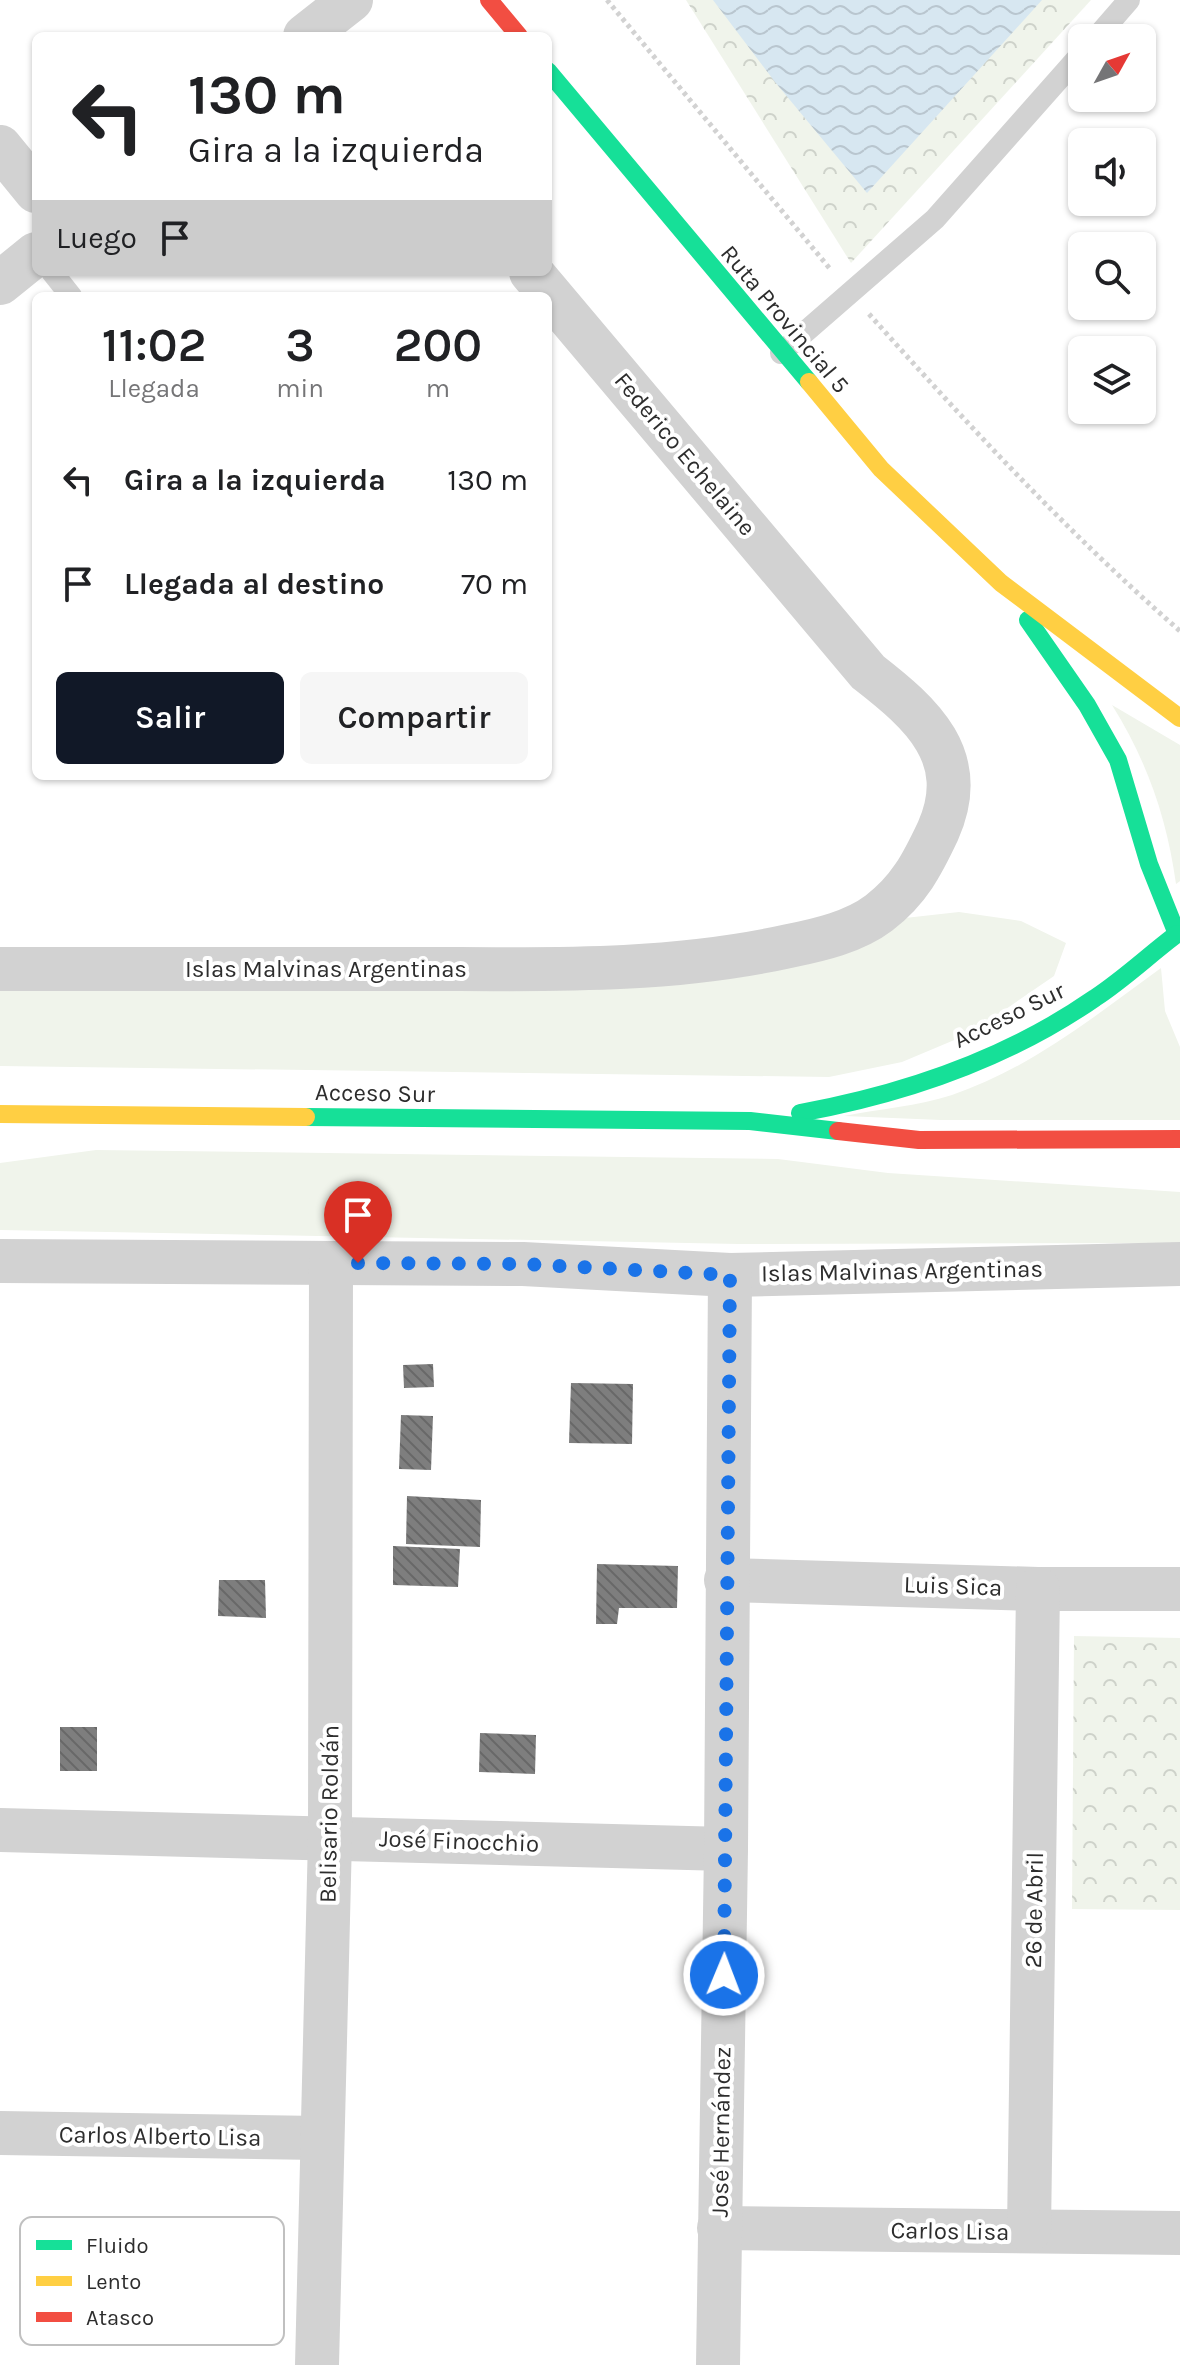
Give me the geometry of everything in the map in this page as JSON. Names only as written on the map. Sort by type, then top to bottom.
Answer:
[{"type":"main road","points":[[489,0],[516,32]]},
{"type":"main road","name":"Ruta Provincial 5","points":[[552,76],[881,469],[1001,583],[1180,718]]},
{"type":"main road","name":"Ruta Provincial 5","points":[[1001,583],[1064,671],[1118,760],[1149,864],[1178,931],[1180,960]]},
{"type":"main road","name":"Acceso Sur","points":[[750,1121],[881,1096],[1025,1039],[1086,1005],[1178,931]]},
{"type":"main road","name":"Acceso Sur","points":[[0,1114],[750,1121],[919,1140],[1180,1139]]},
{"type":"main road","points":[[1061,1141],[1150,1157]]},
{"type":"street","points":[[0,147],[32,186]]},
{"type":"street","points":[[0,283],[32,257]]},
{"type":"street","name":"Federico Echelaine","points":[[534,276],[548,292]]},
{"type":"street","name":"Federico Echelaine","points":[[552,297],[868,672],[913,707],[939,743],[950,787],[942,822],[918,876],[878,914],[829,937],[700,962]]},
{"type":"street","name":"Islas Malvinas Argentinas","points":[[0,969],[647,968],[700,962]]},
{"type":"street","name":"Islas Malvinas Argentinas","points":[[0,1261],[523,1264],[730,1275],[1180,1264]]},
{"type":"street","name":"Belisario Roldán","points":[[317,2365],[320,2138],[330,1838],[331,1263]]},
{"type":"street","name":"José Hernández","points":[[718,2365],[730,1275]]},
{"type":"street","name":"Luis Sica","points":[[726,1580],[1038,1589],[1180,1589]]},
{"type":"street","name":"26 de Abril","points":[[1029,2231],[1038,1589]]},
{"type":"street","name":"José Finocchio","points":[[0,1830],[726,1849]]},
{"type":"street","name":"Carlos Alberto Lisa","points":[[0,2133],[320,2138]]},
{"type":"street","name":"Carlos Lisa","points":[[719,2228],[1180,2233]]},
{"type":"lane","points":[[1108,24],[1129,0]]},
{"type":"lane","points":[[781,353],[935,219],[1068,69]]},
{"type":"lane","points":[[55,276],[68,292]]},
{"type":"path","points":[[607,0],[851,294],[992,453],[1118,577],[1180,631]]},
{"type":"green space","points":[[686,0],[1091,0],[1068,24],[851,263]]},
{"type":"green space","points":[[1112,705],[1180,745],[1180,881],[1176,884],[1154,791],[1136,747]]},
{"type":"green space","points":[[959,912],[1021,921],[1066,943],[1054,976],[971,1033],[902,1062],[829,1077],[0,1066],[0,985],[723,977],[887,920]]},
{"type":"green space","points":[[1161,968],[1165,1011],[1180,1047],[1180,1120],[941,1120],[844,1116],[952,1095],[1009,1071],[1087,1022]]},
{"type":"green space","points":[[96,1150],[778,1159],[888,1173],[1180,1192],[1180,1243],[739,1244],[0,1230],[0,1163]]},
{"type":"green space","points":[[1074,1636],[1180,1638],[1180,1910],[1072,1909]]},
{"type":"water","points":[[713,0],[1042,0],[867,193],[775,82]]},
{"type":"building","points":[[433,1364],[434,1387],[404,1388],[403,1365]]},
{"type":"building","points":[[571,1383],[633,1384],[632,1444],[569,1443]]},
{"type":"building","points":[[401,1415],[433,1416],[431,1470],[399,1469]]},
{"type":"building","points":[[407,1496],[481,1500],[480,1547],[406,1544]]},
{"type":"building","points":[[393,1546],[460,1549],[458,1587],[393,1585]]},
{"type":"building","points":[[597,1564],[678,1566],[677,1608],[619,1608],[617,1624],[596,1624]]},
{"type":"building","points":[[219,1580],[265,1580],[266,1618],[218,1616]]},
{"type":"building","points":[[60,1727],[97,1727],[97,1771],[60,1771]]},
{"type":"building","points":[[480,1733],[536,1735],[535,1774],[479,1772]]},
{"type":"traffic: fast","points":[[552,76],[809,382]]},
{"type":"traffic: fast","points":[[1028,620],[1087,705],[1118,760],[1149,864],[1177,934]]},
{"type":"traffic: fast","points":[[800,1113],[878,1096],[916,1084],[1026,1039],[1095,998],[1177,934]]},
{"type":"traffic: fast","points":[[306,1117],[750,1121],[838,1131]]},
{"type":"traffic: slow","points":[[809,382],[881,469],[1001,583],[1180,718]]},
{"type":"traffic: slow","points":[[0,1114],[306,1117]]},
{"type":"traffic: jam","points":[[489,0],[516,32]]},
{"type":"traffic: jam","points":[[838,1131],[919,1140],[1180,1139]]},
{"type":"route","points":[[358,1263],[523,1264],[730,1275],[724,1975]]}]
